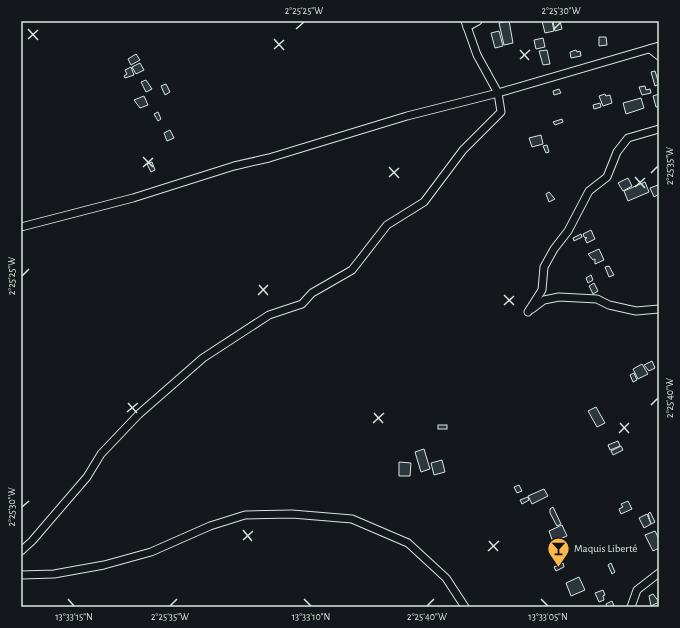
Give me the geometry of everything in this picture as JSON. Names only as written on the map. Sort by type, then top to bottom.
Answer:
[{"type":"street","points":[[21,551],[32,541],[87,477],[101,454],[139,414],[182,375],[203,358],[269,315],[302,304],[312,293],[352,270],[387,225],[424,202],[463,150],[501,112],[498,93],[477,55],[466,24],[478,21]]},
{"type":"street","points":[[21,227],[133,198],[234,166],[269,158],[407,116],[498,93],[659,46]]},
{"type":"street","points":[[650,49],[659,56]]},
{"type":"street","points":[[659,129],[628,138],[616,152],[607,177],[589,192],[568,231],[554,249],[544,267],[542,290],[528,312],[544,300],[559,297],[597,300],[609,305],[636,311],[659,309]]},
{"type":"street","points":[[21,575],[54,574],[104,565],[151,552],[210,526],[245,515],[292,514],[352,519],[408,543],[446,578],[465,607]]},
{"type":"street","points":[[631,607],[637,590],[659,573]]},
{"type":"building","points":[[509,21],[513,43],[504,45],[499,23]]},
{"type":"building","points":[[542,21],[552,21],[554,31],[545,33]]},
{"type":"building","points":[[560,21],[562,29],[555,31],[553,22]]},
{"type":"building","points":[[499,31],[503,46],[495,48],[491,33]]},
{"type":"building","points":[[599,37],[606,37],[607,45],[599,46]]},
{"type":"building","points":[[543,38],[545,47],[536,49],[534,40]]},
{"type":"building","points":[[547,50],[550,64],[543,65],[539,51]]},
{"type":"building","points":[[576,50],[577,52],[580,51],[581,56],[571,58],[570,52]]},
{"type":"building","points":[[136,54],[140,60],[131,65],[128,59]]},
{"type":"building","points":[[140,63],[144,70],[136,74],[132,67]]},
{"type":"building","points":[[131,67],[134,75],[125,78],[124,76],[127,74],[125,70]]},
{"type":"building","points":[[655,71],[659,84],[655,86],[651,72]]},
{"type":"building","points":[[146,80],[152,89],[146,92],[141,82]]},
{"type":"building","points":[[166,84],[170,92],[165,95],[161,86]]},
{"type":"building","points":[[645,86],[646,90],[650,89],[651,93],[642,95],[639,87]]},
{"type":"building","points":[[559,89],[561,93],[554,95],[553,91]]},
{"type":"building","points":[[605,94],[606,96],[610,95],[612,103],[603,106],[599,96]]},
{"type":"building","points":[[659,94],[659,107],[656,107],[653,96]]},
{"type":"building","points":[[144,96],[148,105],[140,108],[134,100]]},
{"type":"building","points":[[641,98],[644,108],[626,114],[623,103]]},
{"type":"building","points":[[600,103],[601,107],[594,109],[593,105]]},
{"type":"building","points":[[158,112],[161,119],[158,121],[154,114]]},
{"type":"building","points":[[562,119],[563,122],[555,125],[553,122]]},
{"type":"building","points":[[170,130],[174,138],[167,141],[164,133]]},
{"type":"building","points":[[541,135],[543,144],[532,147],[529,138]]},
{"type":"building","points":[[547,145],[549,152],[546,153],[543,146]]},
{"type":"building","points":[[152,162],[155,170],[151,172],[147,164]]},
{"type":"building","points":[[628,178],[632,186],[623,191],[618,183]]},
{"type":"building","points":[[645,182],[649,192],[628,201],[624,191]]},
{"type":"building","points":[[658,185],[659,194],[654,197],[650,188]]},
{"type":"building","points":[[549,192],[555,199],[549,202],[546,194]]},
{"type":"building","points":[[591,230],[595,239],[587,243],[585,239],[587,238],[584,237],[583,234]]},
{"type":"building","points":[[581,234],[582,237],[574,241],[573,238]]},
{"type":"building","points":[[599,249],[604,260],[595,264],[595,259],[593,260],[588,254]]},
{"type":"building","points":[[609,266],[614,275],[609,277],[605,267]]},
{"type":"building","points":[[591,275],[593,280],[588,283],[586,278]]},
{"type":"building","points":[[594,283],[598,291],[593,294],[589,286]]},
{"type":"building","points":[[652,361],[655,368],[649,371],[644,365]]},
{"type":"building","points":[[642,364],[648,374],[638,379],[633,369]]},
{"type":"building","points":[[634,373],[637,380],[633,382],[630,375]]},
{"type":"building","points":[[596,407],[605,423],[597,427],[588,411]]},
{"type":"building","points":[[438,425],[447,425],[447,429],[438,429]]},
{"type":"building","points":[[618,441],[620,446],[610,450],[608,445]]},
{"type":"building","points":[[621,446],[623,450],[613,455],[611,451]]},
{"type":"building","points":[[424,449],[430,469],[421,472],[415,452]]},
{"type":"building","points":[[442,460],[445,472],[434,475],[431,463]]},
{"type":"building","points":[[399,462],[411,463],[410,476],[399,476]]},
{"type":"building","points":[[519,485],[522,491],[517,493],[514,487]]},
{"type":"building","points":[[544,489],[548,496],[532,504],[528,496]]},
{"type":"building","points":[[528,497],[529,500],[522,504],[520,500]]},
{"type":"building","points":[[628,501],[632,509],[621,514],[619,509],[623,507],[621,504]]},
{"type":"building","points":[[553,507],[561,524],[557,526],[550,513],[550,509]]},
{"type":"building","points":[[650,512],[655,522],[651,524],[648,514]]},
{"type":"building","points":[[647,514],[651,524],[644,528],[639,518]]},
{"type":"building","points":[[562,525],[567,536],[553,542],[549,531]]},
{"type":"building","points":[[655,531],[659,539],[659,548],[653,551],[645,535]]},
{"type":"building","points":[[563,563],[564,567],[556,571],[554,567]]},
{"type":"building","points":[[611,563],[615,572],[612,574],[608,565]]},
{"type":"building","points":[[579,577],[585,590],[571,596],[566,583]]},
{"type":"building","points":[[603,590],[605,595],[603,596],[604,600],[599,602],[595,593]]},
{"type":"building","points":[[653,594],[659,602],[651,606],[649,596]]},
{"type":"building","points":[[612,601],[614,606],[607,607],[606,604]]},
{"type":"place","name":"Maquis Liberté","points":[[558,568]]}]
